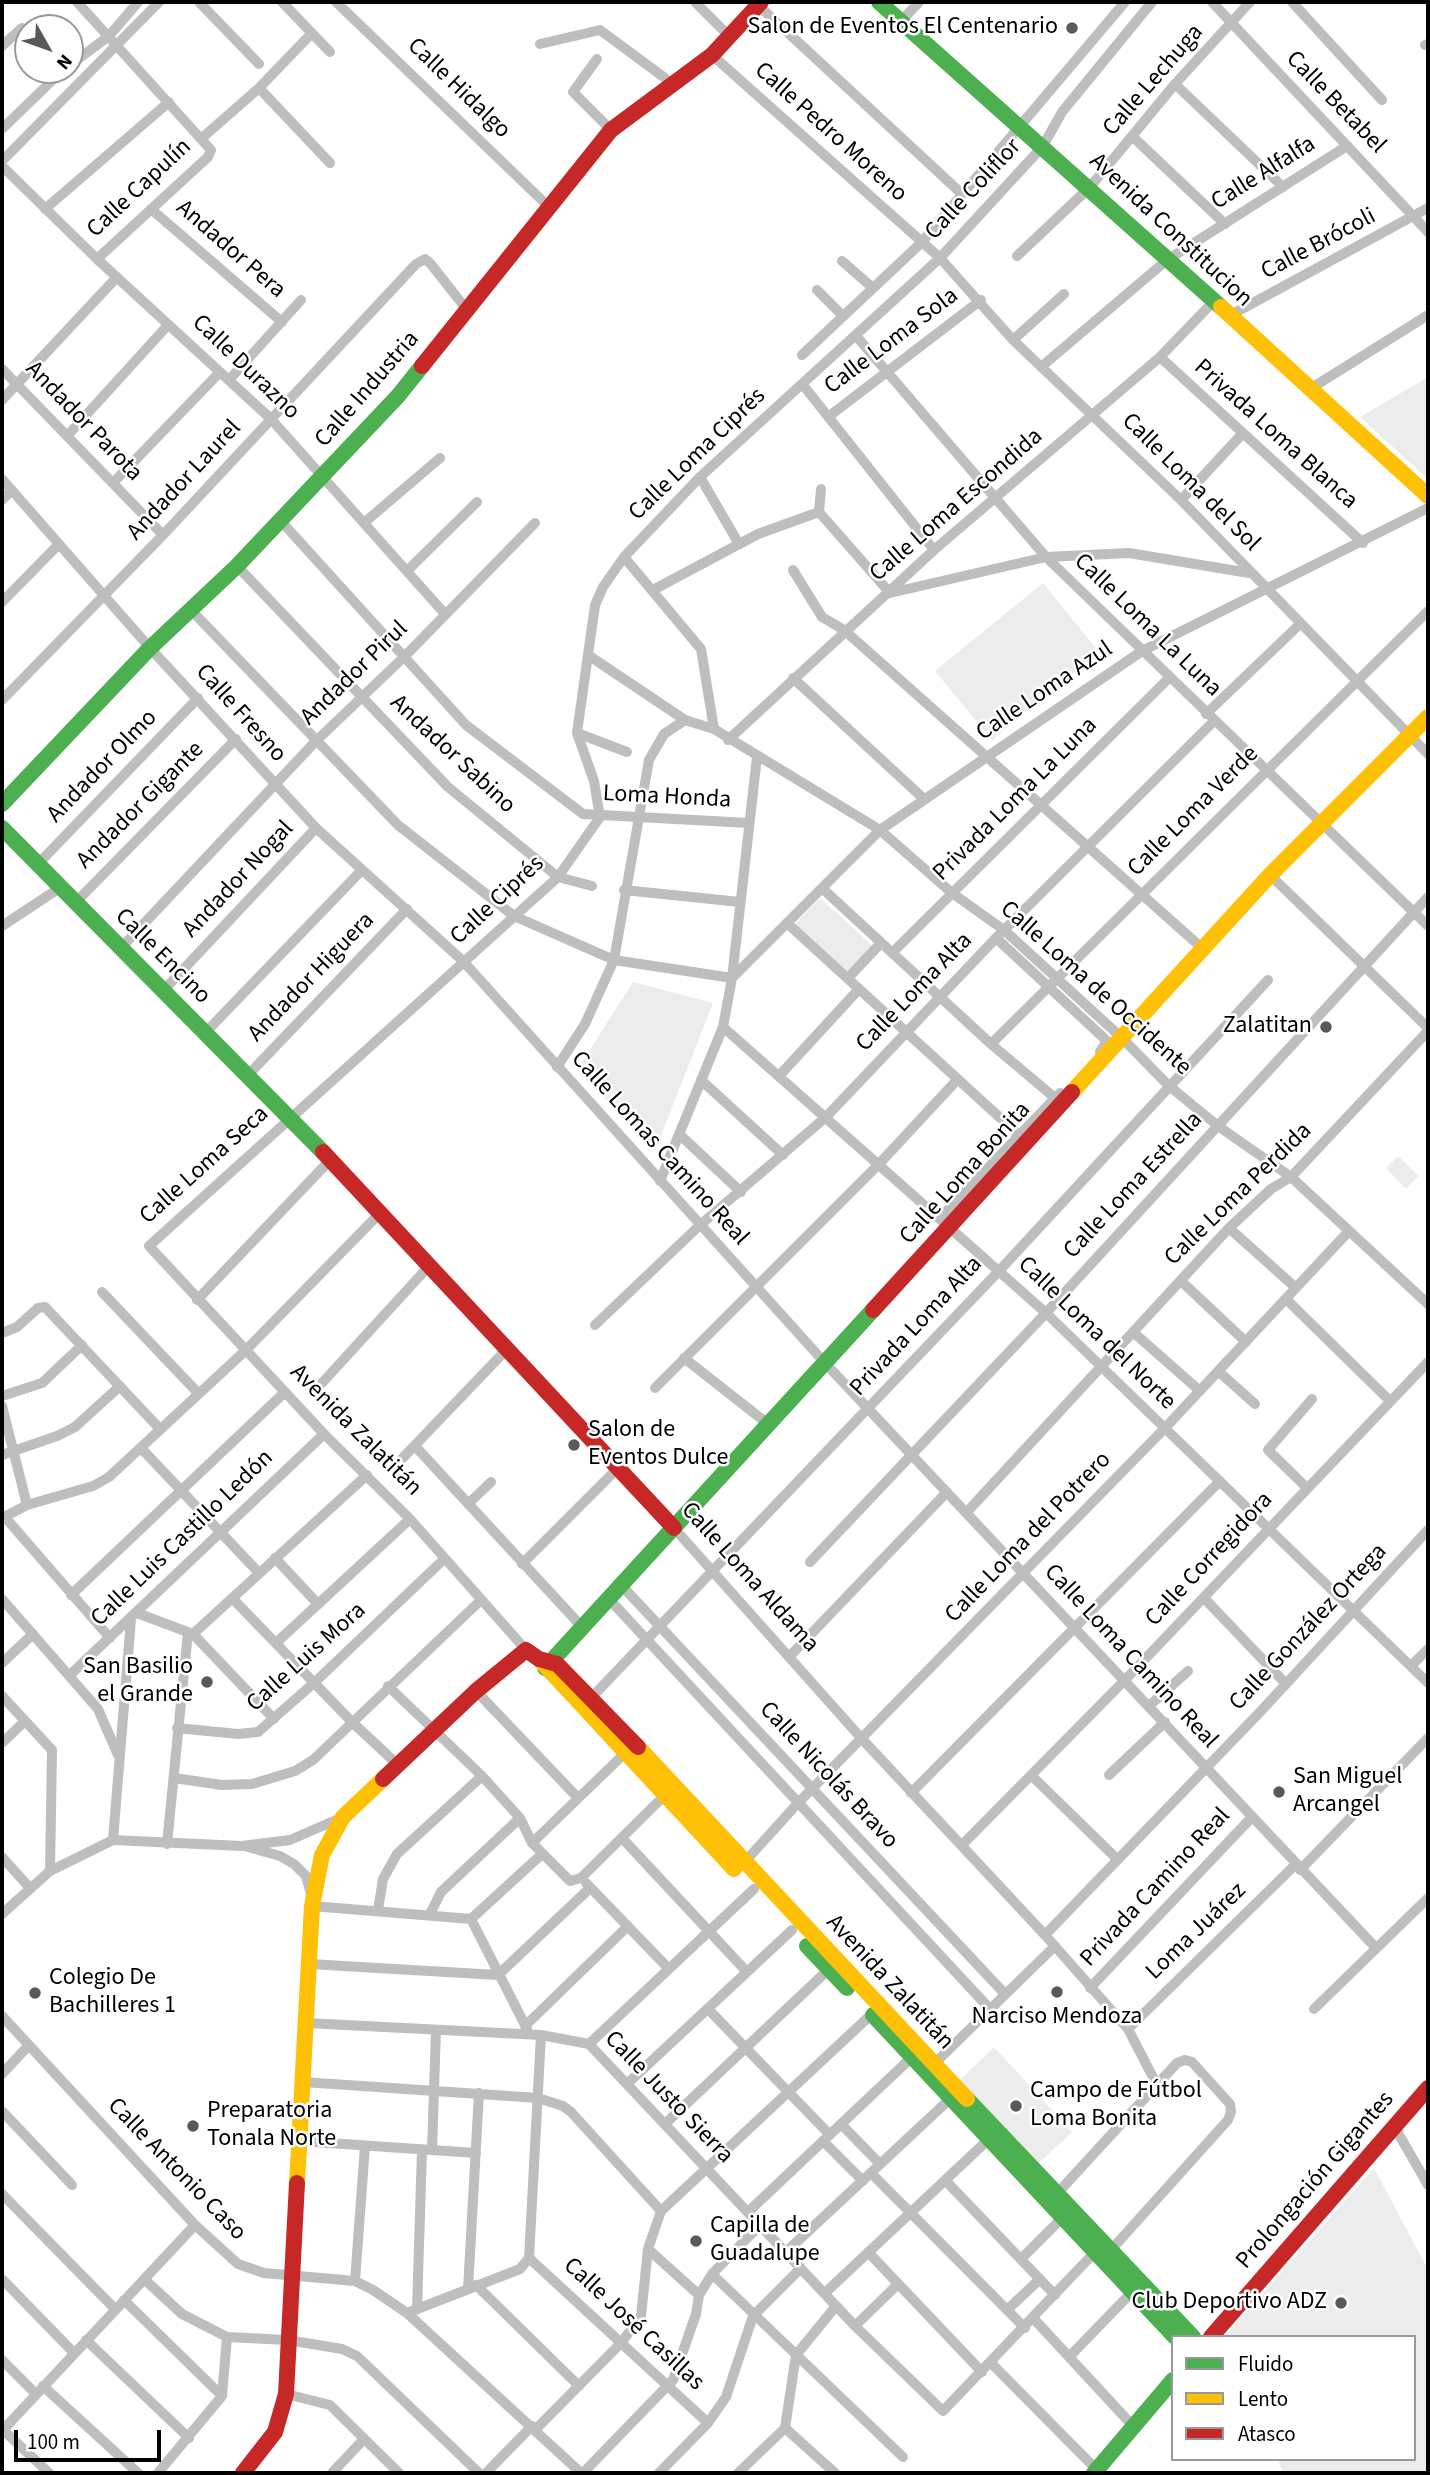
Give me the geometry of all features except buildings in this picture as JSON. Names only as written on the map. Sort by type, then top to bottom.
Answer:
[{"type":"street","points":[[77,2],[202,138],[259,88],[312,33]]},
{"type":"street","points":[[84,54],[108,36],[138,2]]},
{"type":"street","points":[[2,163],[159,2]]},
{"type":"street","points":[[200,2],[259,64]]},
{"type":"street","points":[[282,2],[330,52]]},
{"type":"street","name":"Calle Hidalgo","points":[[336,2],[549,206]]},
{"type":"street","points":[[695,2],[729,36]]},
{"type":"street","name":"Avenida Constitucion","points":[[879,2],[1090,187],[1428,496]]},
{"type":"street","points":[[901,22],[919,2]]},
{"type":"street","points":[[802,355],[921,243],[1125,2]]},
{"type":"street","name":"Calle Coliflor","points":[[803,385],[940,258],[1043,146],[1062,112],[1152,2]]},
{"type":"street","name":"Calle Betabel","points":[[1212,2],[1428,232]]},
{"type":"street","name":"Calle Lechuga","points":[[1017,256],[1090,187],[1175,83],[1250,2]]},
{"type":"street","points":[[1292,2],[1382,100]]},
{"type":"street","points":[[759,3],[962,194]]},
{"type":"street","name":"Calle Industria","points":[[2,804],[150,648],[237,566],[398,396],[611,130],[712,55],[759,3]]},
{"type":"street","points":[[540,44],[600,30],[673,84]]},
{"type":"street","name":"Calle Pedro Moreno","points":[[712,55],[921,243]]},
{"type":"street","points":[[597,59],[573,92],[611,130]]},
{"type":"street","points":[[1175,83],[1283,187]]},
{"type":"street","points":[[3,125],[48,84]]},
{"type":"street","points":[[259,88],[330,163]]},
{"type":"street","points":[[46,209],[169,102]]},
{"type":"street","points":[[1133,136],[1225,223]]},
{"type":"street","name":"Calle Capulín","points":[[97,259],[208,157],[211,150],[202,138]]},
{"type":"street","name":"Calle Alfalfa","points":[[1167,260],[1347,146]]},
{"type":"street","name":"Calle Durazno","points":[[2,163],[97,259],[271,419],[445,614]]},
{"type":"street","name":"Calle Brócoli","points":[[1229,316],[1415,218],[1428,208]]},
{"type":"street","name":"Andador Pera","points":[[151,209],[282,321]]},
{"type":"street","name":"Calle Loma del Sol","points":[[921,243],[940,258],[981,300],[1013,340],[1181,500],[1249,573],[1428,754]]},
{"type":"street","name":"Andador Laurel","points":[[2,700],[163,535],[416,264],[425,259],[467,310]]},
{"type":"street","points":[[1041,367],[1167,260]]},
{"type":"street","points":[[842,261],[873,288]]},
{"type":"street","points":[[2,400],[117,277]]},
{"type":"street","points":[[817,290],[842,315]]},
{"type":"street","points":[[1013,340],[1064,294]]},
{"type":"street","points":[[229,380],[301,300]]},
{"type":"street","name":"Calle Loma Sola","points":[[828,417],[887,369],[981,300]]},
{"type":"street","name":"Calle Loma Escondida","points":[[728,740],[934,550],[1160,357],[1213,302]]},
{"type":"street","points":[[1310,389],[1428,315]]},
{"type":"street","points":[[67,436],[168,325]]},
{"type":"street","name":"Calle Loma La Luna","points":[[857,337],[1046,557],[1428,926]]},
{"type":"street","name":"Privada Loma Blanca","points":[[1160,357],[1363,543]]},
{"type":"street","name":"Andador Parota","points":[[2,369],[163,535]]},
{"type":"street","points":[[113,483],[220,372]]},
{"type":"street","points":[[803,385],[934,550]]},
{"type":"street","name":"Calle Loma Ciprés","points":[[588,655],[595,605],[603,587],[624,557],[700,477],[803,385]]},
{"type":"street","points":[[1181,500],[1243,433]]},
{"type":"street","points":[[365,522],[440,458]]},
{"type":"street","points":[[700,477],[739,544]]},
{"type":"street","name":"Calle Fresno","points":[[2,480],[150,648],[317,828],[361,871],[463,961]]},
{"type":"street","points":[[821,489],[819,512],[890,593],[1046,557],[1129,553],[1249,573]]},
{"type":"street","points":[[2,500],[12,490]]},
{"type":"street","points":[[408,570],[477,502]]},
{"type":"street","name":"Calle Loma Azul","points":[[732,978],[880,830],[1142,651],[1264,588],[1363,543],[1428,508]]},
{"type":"street","points":[[653,590],[758,534],[819,512]]},
{"type":"street","points":[[280,520],[406,655]]},
{"type":"street","name":"Andador Pirul","points":[[120,949],[315,741],[406,655],[535,523]]},
{"type":"street","points":[[2,602],[59,544]]},
{"type":"street","points":[[624,557],[701,649],[714,729]]},
{"type":"street","name":"Andador Sabino","points":[[237,566],[448,786],[558,877]]},
{"type":"street","points":[[793,570],[815,610],[844,631],[1202,948]]},
{"type":"street","points":[[191,610],[398,825],[514,916],[614,960],[732,978]]},
{"type":"street","name":"Calle Loma Verde","points":[[991,1044],[1428,611]]},
{"type":"street","name":"Calle Loma Alta","points":[[699,1226],[826,1117],[939,996],[1087,847],[1300,624]]},
{"type":"street","name":"Loma Honda","points":[[406,655],[466,724],[583,814],[749,823]]},
{"type":"street","points":[[588,655],[578,733],[594,781],[600,817]]},
{"type":"street","name":"Calle Loma de Occidente","points":[[588,655],[685,720],[714,729],[728,740],[880,830],[1000,934],[1056,977],[1123,1039],[1168,1086],[1218,1126],[1291,1177],[1428,1304]]},
{"type":"street","points":[[793,678],[924,799]]},
{"type":"street","name":"Privada Loma La Luna","points":[[892,953],[1169,678]]},
{"type":"street","name":"Andador Olmo","points":[[38,864],[198,698]]},
{"type":"street","name":"Calle Loma Bonita","points":[[247,2472],[275,2431],[286,2394],[312,1903],[322,1855],[342,1817],[476,1691],[540,1660],[583,1628],[825,1363],[945,1222],[1123,1039],[1270,874],[1428,717]]},
{"type":"street","points":[[557,1067],[585,1024],[614,960],[624,890],[649,760],[664,734],[685,720]]},
{"type":"street","points":[[578,733],[627,752]]},
{"type":"street","name":"Andador Gigante","points":[[76,902],[236,739]]},
{"type":"street","points":[[660,1181],[723,1027],[732,978],[757,757]]},
{"type":"street","name":"Calle Ciprés","points":[[290,1117],[558,877],[600,817]]},
{"type":"street","name":"Calle Encino","points":[[2,828],[290,1117]]},
{"type":"street","name":"Andador Nogal","points":[[163,991],[317,828]]},
{"type":"street","points":[[205,1033],[361,871]]},
{"type":"street","points":[[1270,874],[1428,1029]]},
{"type":"street","points":[[558,877],[592,886]]},
{"type":"street","points":[[2,926],[61,887]]},
{"type":"street","points":[[823,888],[991,1044],[1055,1098]]},
{"type":"street","points":[[624,890],[740,902]]},
{"type":"street","name":"Calle Loma Estrella","points":[[810,1562],[1046,1313],[1428,897]]},
{"type":"street","name":"Andador Higuera","points":[[248,1075],[407,909]]},
{"type":"street","points":[[788,924],[1020,1136]]},
{"type":"street","points":[[945,1222],[1107,1041],[1048,987],[1000,934]]},
{"type":"street","points":[[848,978],[881,943]]},
{"type":"street","name":"Calle Lomas Camino Real","points":[[463,961],[825,1363]]},
{"type":"street","name":"Privada Loma Alta","points":[[592,1697],[999,1271],[1268,980]]},
{"type":"street","points":[[779,1076],[859,989]]},
{"type":"street","name":"Calle Loma del Norte","points":[[723,1027],[1046,1313],[1428,1683]]},
{"type":"street","name":"Calle Loma Perdida","points":[[967,1512],[1229,1228],[1271,1189],[1291,1177],[1428,1029]]},
{"type":"street","points":[[701,1080],[783,1155]]},
{"type":"street","points":[[655,1388],[879,1164],[957,1080]]},
{"type":"street","name":"Calle Loma Aldama","points":[[290,1117],[619,1467],[911,1793],[1045,1935],[1128,2029],[1156,2083]]},
{"type":"street","name":"Calle Loma Seca","points":[[149,1246],[290,1117]]},
{"type":"street","points":[[679,1134],[741,1192]]},
{"type":"street","points":[[197,1300],[331,1159]]},
{"type":"street","points":[[110,1638],[3,1517],[27,1505],[93,1486],[109,1477],[245,1350],[379,1214]]},
{"type":"street","points":[[595,1325],[699,1226]]},
{"type":"street","points":[[1229,1228],[1296,1288]]},
{"type":"street","name":"Calle Loma del Potrero","points":[[740,1866],[798,1803],[1165,1428],[1349,1231]]},
{"type":"street","name":"Avenida Zalatitán","points":[[149,1246],[324,1434],[410,1519],[443,1560],[665,1795],[740,1866],[754,1889],[829,1969],[934,2064],[1103,2251],[1191,2335]]},
{"type":"street","points":[[322,1383],[429,1266]]},
{"type":"street","points":[[1181,1281],[1246,1342]]},
{"type":"street","points":[[102,1292],[198,1393]]},
{"type":"street","points":[[1286,1299],[1390,1401]]},
{"type":"street","points":[[2,1333],[17,1326],[41,1306],[82,1345],[160,1429]]},
{"type":"street","points":[[1133,1332],[1200,1391]]},
{"type":"street","points":[[2,1396],[42,1383],[82,1345]]},
{"type":"street","points":[[396,1465],[508,1348]]},
{"type":"street","points":[[684,1358],[768,1424]]},
{"type":"street","name":"Calle Corregidora","points":[[962,1845],[1125,1681],[1306,1487],[1428,1362]]},
{"type":"street","name":"Calle Loma Camino Real","points":[[825,1363],[1165,1722],[1297,1868],[1376,1948]]},
{"type":"street","points":[[1218,1371],[1255,1404]]},
{"type":"street","points":[[7,1452],[57,1436],[75,1427],[120,1386]]},
{"type":"street","points":[[71,1595],[285,1392]]},
{"type":"street","points":[[1306,1487],[1268,1450],[1312,1399]]},
{"type":"street","points":[[2,1406],[7,1452],[27,1505]]},
{"type":"street","name":"Calle Luis Castillo Ledón","points":[[71,1674],[324,1434]]},
{"type":"street","points":[[415,1446],[583,1628]]},
{"type":"street","points":[[141,1448],[259,1573]]},
{"type":"street","points":[[522,1564],[619,1467]]},
{"type":"street","points":[[167,1844],[177,1728],[191,1633],[366,1475]]},
{"type":"street","points":[[380,1488],[390,1479]]},
{"type":"street","points":[[911,1793],[1220,1481]]},
{"type":"street","points":[[468,1504],[491,1482]]},
{"type":"street","points":[[789,1657],[947,1492]]},
{"type":"street","points":[[276,1643],[410,1519]]},
{"type":"street","name":"Calle González Ortega","points":[[1045,1935],[1286,1684],[1428,1530]]},
{"type":"street","points":[[275,1558],[317,1603]]},
{"type":"street","name":"Calle Luis Mora","points":[[177,1728],[258,1732],[314,1683],[443,1560]]},
{"type":"street","name":"Calle Nicolás Bravo","points":[[622,1586],[1005,1994]]},
{"type":"street","points":[[232,1598],[352,1723],[398,1765]]},
{"type":"street","points":[[1204,1598],[1286,1684]]},
{"type":"street","points":[[2,1599],[71,1674],[98,1709],[120,1758]]},
{"type":"street","name":"Calle Nicolás Bravo","points":[[609,1599],[990,2009]]},
{"type":"street","points":[[174,1779],[222,1785],[252,1784],[274,1780],[313,1760],[481,1600]]},
{"type":"street","points":[[113,1840],[134,1616],[191,1633],[274,1719]]},
{"type":"street","points":[[2,1663],[33,1634]]},
{"type":"street","points":[[1411,1666],[1428,1649]]},
{"type":"street","name":"Avenida Zalatitán","points":[[540,1660],[565,1670],[592,1697],[740,1866],[876,2010],[912,2057],[989,2139],[1053,2198],[1063,2217],[1103,2251],[1132,2292],[1173,2335]]},
{"type":"street","points":[[1149,1706],[1188,1671]]},
{"type":"street","points":[[388,1686],[482,1776],[520,1818],[532,1843],[570,1881],[578,1880],[665,1795]]},
{"type":"street","points":[[476,1691],[578,1798]]},
{"type":"street","points":[[2,1696],[49,1745],[54,1757],[50,1871]]},
{"type":"street","points":[[2,1743],[25,1721]]},
{"type":"street","points":[[1109,1775],[1165,1722]]},
{"type":"street","name":"Loma Juárez","points":[[1128,2029],[1297,1868],[1428,1738]]},
{"type":"street","points":[[532,1843],[625,1753]]},
{"type":"street","points":[[1031,1775],[1117,1859]]},
{"type":"street","points":[[378,1910],[383,1879],[397,1854],[482,1776]]},
{"type":"street","points":[[2,1914],[50,1871],[113,1840],[242,1846],[290,1840],[342,1817]]},
{"type":"street","name":"Privada Camino Real","points":[[1090,1988],[1252,1817]]},
{"type":"street","points":[[430,1913],[441,1892],[520,1818]]},
{"type":"street","points":[[622,1838],[747,1972]]},
{"type":"street","points":[[242,1846],[280,1856],[295,1864],[306,1876],[312,1903],[471,1919]]},
{"type":"street","points":[[471,1919],[542,1854]]},
{"type":"street","points":[[2,1857],[29,1887]]},
{"type":"street","points":[[578,1880],[590,1888],[669,1969]]},
{"type":"street","points":[[309,1964],[498,1975],[590,1888]]},
{"type":"street","points":[[589,2043],[754,1889]]},
{"type":"street","points":[[1314,2009],[1428,1898]]},
{"type":"street","points":[[436,2030],[433,2090],[412,2311],[527,2262],[538,2098],[532,2032],[498,1975],[471,1919]]},
{"type":"street","points":[[532,2032],[628,1926]]},
{"type":"street","points":[[628,2083],[792,1930]]},
{"type":"street","points":[[934,2064],[1055,1947]]},
{"type":"street","points":[[665,2124],[829,1969]]},
{"type":"street","points":[[708,2009],[789,2092],[827,2138],[867,2177],[910,2212],[1007,2310],[1029,2324],[1069,2357],[1132,2425]]},
{"type":"street","points":[[486,2473],[579,2386],[621,2343],[641,2316],[648,2249],[661,2211],[876,2010]]},
{"type":"street","name":"Calle Antonio Caso","points":[[2,2016],[195,2225],[238,2264],[264,2273],[355,2281],[412,2311],[582,2473]]},
{"type":"street","name":"Calle Justo Sierra","points":[[306,2023],[532,2032],[589,2043],[855,2326],[943,2411],[982,2372]]},
{"type":"street","points":[[2,2074],[29,2045]]},
{"type":"street","points":[[748,2212],[912,2057]]},
{"type":"street","points":[[868,2252],[982,2372],[1228,2120],[1230,2104],[1192,2062],[1185,2060],[1177,2063],[1053,2198]]},
{"type":"street","points":[[303,2082],[538,2098],[571,2112],[661,2211]]},
{"type":"street","name":"Prolongación Gigantes","points":[[1213,2335],[1428,2088]]},
{"type":"street","points":[[480,2093],[472,2287],[579,2386]]},
{"type":"street","points":[[786,2252],[951,2098]]},
{"type":"street","points":[[2,2111],[72,2185]]},
{"type":"street","points":[[841,2124],[880,2164]]},
{"type":"street","points":[[1394,2126],[1411,2150],[1428,2185]]},
{"type":"street","points":[[825,2293],[989,2139]]},
{"type":"street","points":[[299,2141],[476,2153]]},
{"type":"street","points":[[355,2281],[365,2146]]},
{"type":"street","points":[[1411,2150],[1428,2161]]},
{"type":"street","points":[[945,2180],[1055,2295]]},
{"type":"street","points":[[2,2194],[115,2309]]},
{"type":"street","points":[[1021,2259],[1063,2217]]},
{"type":"street","points":[[49,2473],[2,2430],[195,2225]]},
{"type":"street","points":[[582,2473],[676,2374],[699,2295],[712,2274],[760,2225]]},
{"type":"street","points":[[648,2249],[699,2295]]},
{"type":"street","name":"Calle José Casillas","points":[[527,2262],[708,2423]]},
{"type":"street","points":[[659,2473],[708,2423],[726,2397],[753,2316],[800,2267]]},
{"type":"street","points":[[712,2274],[903,2457]]},
{"type":"street","points":[[2,2279],[74,2353]]},
{"type":"street","points":[[144,2279],[182,2314],[227,2337],[288,2340],[342,2349],[356,2356],[479,2473]]},
{"type":"street","points":[[1007,2310],[1040,2279]]},
{"type":"street","points":[[855,2326],[898,2284]]},
{"type":"street","points":[[1069,2357],[1132,2292]]},
{"type":"street","points":[[124,2300],[222,2396]]},
{"type":"street","points":[[738,2473],[785,2428],[796,2355],[836,2306]]},
{"type":"street","points":[[159,2473],[222,2396],[227,2337]]},
{"type":"street","points":[[86,2340],[189,2438]]},
{"type":"street","points":[[2,2360],[138,2473]]},
{"type":"street","points":[[991,2363],[1095,2472],[1132,2425],[1171,2382]]},
{"type":"street","points":[[286,2394],[330,2405],[399,2473]]},
{"type":"street","points":[[785,2428],[835,2473]]},
{"type":"street","points":[[332,2473],[364,2439]]},
{"type":"shaded area","points":[[1428,377],[1428,479],[1360,417]]},
{"type":"shaded area","points":[[1043,583],[1099,652],[992,740],[935,671]]},
{"type":"shaded area","points":[[820,898],[874,947],[849,975],[793,926]]},
{"type":"shaded area","points":[[633,982],[713,1003],[655,1151],[577,1070]]},
{"type":"shaded area","points":[[1398,1156],[1419,1176],[1406,1189],[1386,1168]]},
{"type":"shaded area","name":"Campo de Fútbol Loma Bonita","points":[[994,2047],[1072,2132],[1037,2165],[959,2081]]},
{"type":"shaded area","name":"Club Deportivo ADZ","points":[[1374,2168],[1428,2270],[1428,2473],[1284,2473],[1278,2461],[1416,2461],[1416,2335],[1226,2335]]},
{"type":"traffic: fast","points":[[879,2],[1221,307]]},
{"type":"traffic: fast","points":[[2,804],[150,648],[237,566],[398,396],[422,366]]},
{"type":"traffic: fast","points":[[2,828],[323,1152]]},
{"type":"traffic: fast","points":[[545,1668],[873,1310]]},
{"type":"traffic: fast","points":[[807,1946],[847,1988]]},
{"type":"traffic: fast","points":[[873,2015],[1173,2335]]},
{"type":"traffic: fast","points":[[967,2099],[1191,2335]]},
{"type":"traffic: fast","points":[[1094,2473],[1171,2382]]},
{"type":"traffic: slow","points":[[1221,307],[1428,496]]},
{"type":"traffic: slow","points":[[1072,1092],[1270,875],[1428,717]]},
{"type":"traffic: slow","points":[[540,1660],[734,1869]]},
{"type":"traffic: slow","points":[[638,1747],[967,2099]]},
{"type":"traffic: slow","points":[[297,2183],[312,1906],[322,1855],[343,1817],[383,1779]]},
{"type":"traffic: jam","points":[[422,366],[611,130],[712,55],[761,2]]},
{"type":"traffic: jam","points":[[873,1310],[1072,1092]]},
{"type":"traffic: jam","points":[[323,1152],[674,1528]]},
{"type":"traffic: jam","points":[[383,1779],[476,1691],[526,1650],[539,1659],[557,1664],[638,1747]]},
{"type":"traffic: jam","points":[[1213,2335],[1428,2088]]},
{"type":"traffic: jam","points":[[243,2473],[275,2432],[286,2394],[297,2183]]},
{"type":"place","name":"Salon de Eventos El Centenario","points":[[1072,28]]},
{"type":"place","name":"Zalatitan","points":[[1326,1027]]},
{"type":"place","name":"Salon de Eventos Dulce","points":[[574,1445]]},
{"type":"place","name":"San Basilio el Grande","points":[[207,1682]]},
{"type":"place","name":"San Miguel Arcangel","points":[[1279,1792]]},
{"type":"place","name":"Narciso Mendoza","points":[[1057,1992]]},
{"type":"place","name":"Colegio De Bachilleres 1","points":[[35,1993]]},
{"type":"place","name":"Campo de Fútbol Loma Bonita","points":[[1016,2106]]},
{"type":"place","name":"Preparatoria Tonala Norte","points":[[193,2126]]},
{"type":"place","name":"Capilla de Guadalupe","points":[[696,2241]]},
{"type":"place","name":"Club Deportivo ADZ","points":[[1341,2303]]}]
